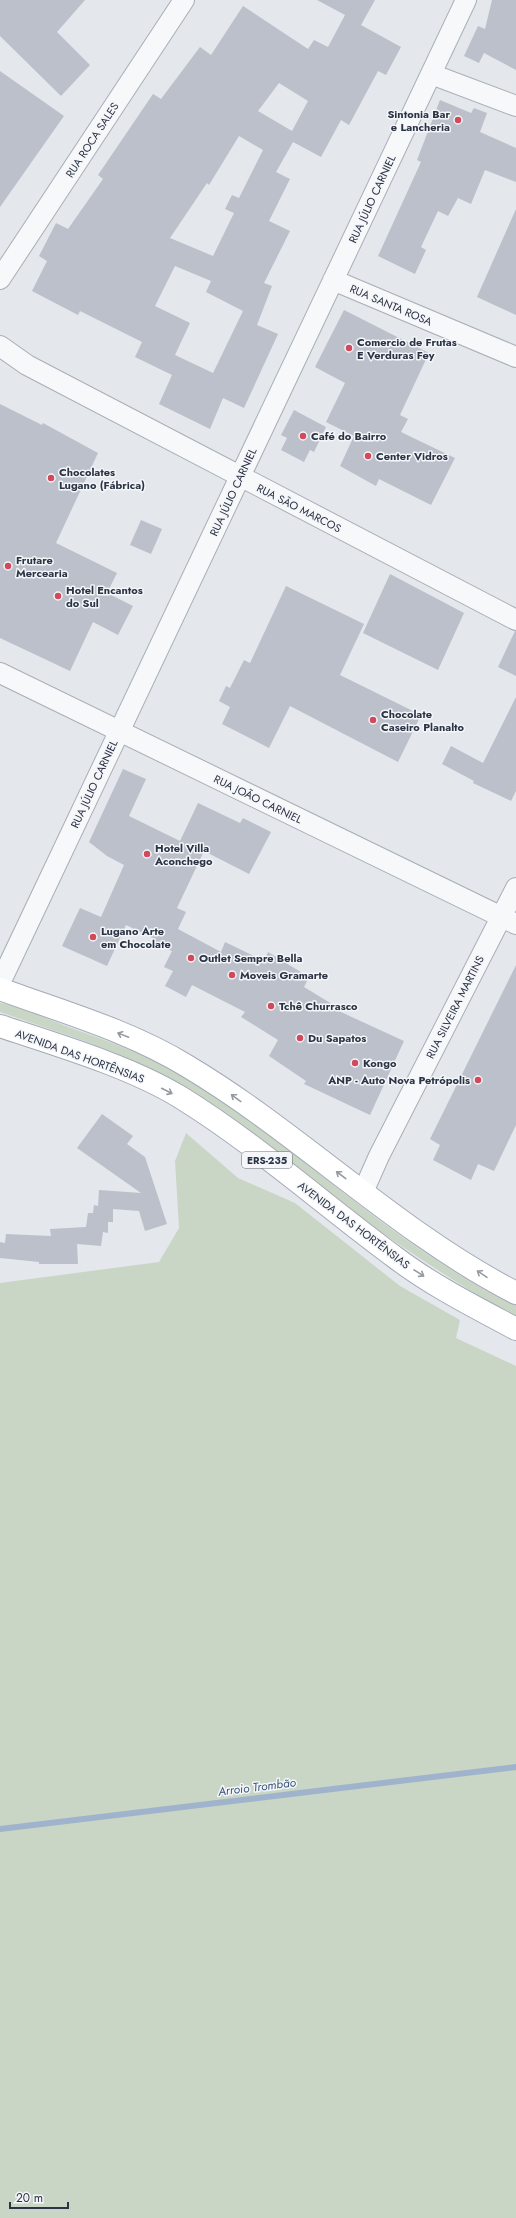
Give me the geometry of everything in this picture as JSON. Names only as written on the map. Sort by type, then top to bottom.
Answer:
[{"type":"main road","name":"ERS-235","points":[[0,989],[142,1042],[186,1065],[229,1093],[363,1192],[489,1279],[516,1292]]},
{"type":"main road","name":"AVENIDA DAS HORTÊNSIAS","points":[[0,1026],[60,1046],[141,1077],[179,1097],[238,1138],[397,1259],[462,1300],[516,1329]]},
{"type":"street","name":"RUA ROCA SALES","points":[[0,279],[184,0]]},
{"type":"street","name":"RUA JÚLIO CARNIEL","points":[[0,984],[466,0]]},
{"type":"street","points":[[431,74],[516,106]]},
{"type":"street","name":"RUA SANTA ROSA","points":[[333,280],[516,357]]},
{"type":"street","name":"RUA SÃO MARCOS","points":[[0,346],[27,365],[516,620]]},
{"type":"street","name":"RUA JOÃO CARNIEL","points":[[0,673],[509,921]]},
{"type":"street","name":"RUA SILVEIRA MARTINS","points":[[363,1192],[379,1156],[509,921],[516,888]]},
{"type":"green space","points":[[0,1003],[25,1010],[130,1050],[172,1069],[268,1134],[348,1196],[429,1255],[471,1282],[516,1305],[516,1318],[413,1254],[353,1212],[245,1128],[200,1097],[135,1061],[68,1035],[0,1012]]},
{"type":"green space","points":[[186,1133],[238,1178],[295,1203],[400,1286],[460,1320],[456,1338],[516,1366],[516,2218],[0,2218],[0,1283],[159,1262],[179,1228],[175,1161]]},
{"type":"building","points":[[0,0],[85,0],[57,32],[90,65],[61,96],[0,36]]},
{"type":"building","points":[[317,0],[375,0],[361,25],[401,47],[386,75],[378,71],[349,125],[341,120],[321,157],[293,142],[276,172],[290,179],[269,221],[290,231],[264,283],[272,286],[257,325],[278,334],[244,408],[223,398],[210,429],[159,404],[172,375],[135,357],[142,342],[80,311],[78,315],[32,291],[47,261],[39,256],[56,223],[68,229],[103,179],[98,175],[153,94],[161,99],[200,47],[211,55],[243,6],[308,49],[314,40],[328,47],[345,15]],"holes":[[[279,83],[308,101],[292,131],[258,111]],[[239,136],[263,150],[239,198],[232,195],[225,209],[234,213],[213,256],[170,238],[207,183],[209,185]],[[175,266],[211,281],[206,292],[243,311],[213,373],[175,355],[190,323],[155,306]]]},
{"type":"building","points":[[492,0],[516,0],[516,70],[484,53],[479,63],[464,56],[478,26],[485,29]]},
{"type":"building","points":[[0,71],[64,116],[0,207]]},
{"type":"building","points":[[440,100],[471,113],[474,108],[487,113],[480,132],[516,148],[516,182],[485,170],[471,204],[458,198],[448,216],[438,211],[421,247],[426,250],[415,274],[378,256],[421,162],[417,160]]},
{"type":"building","points":[[516,209],[516,315],[477,297]]},
{"type":"building","points":[[344,310],[429,353],[400,415],[408,419],[401,432],[455,458],[431,505],[379,479],[376,486],[340,466],[354,436],[326,422],[345,383],[315,367]]},
{"type":"building","points":[[0,404],[42,425],[43,423],[98,453],[56,543],[117,573],[107,593],[133,606],[118,635],[93,622],[70,671],[0,638]]},
{"type":"building","name":"Café do Bairro","points":[[294,410],[326,427],[314,452],[310,450],[304,462],[281,450],[287,438],[281,435]]},
{"type":"building","points":[[141,520],[162,529],[151,554],[130,545]]},
{"type":"building","points":[[390,574],[464,613],[438,670],[363,633]]},
{"type":"building","points":[[286,586],[364,624],[340,675],[421,715],[398,762],[290,706],[269,748],[222,724],[230,707],[219,701],[226,686],[230,688],[244,660],[250,663]]},
{"type":"building","points":[[516,631],[516,676],[498,667]]},
{"type":"building","points":[[516,697],[516,791],[511,801],[473,783],[474,781],[442,764],[451,746],[483,763]]},
{"type":"building","points":[[123,769],[146,779],[129,816],[180,841],[198,803],[240,823],[243,818],[271,832],[249,874],[204,851],[177,908],[186,912],[178,929],[221,952],[225,942],[264,961],[268,952],[309,977],[304,987],[332,1004],[330,1007],[404,1041],[370,1115],[304,1084],[306,1081],[269,1056],[278,1040],[241,1017],[245,1012],[192,985],[186,997],[165,986],[173,971],[164,967],[172,951],[153,943],[153,938],[126,925],[107,966],[62,946],[80,908],[101,917],[124,865],[107,856],[89,842]]},
{"type":"building","name":"ANP - Auto Nova Petrópolis","points":[[516,965],[516,1125],[494,1171],[478,1164],[471,1180],[433,1160],[440,1145],[430,1139]]},
{"type":"building","points":[[102,1114],[133,1136],[127,1144],[145,1157],[167,1224],[145,1231],[139,1211],[113,1209],[113,1222],[108,1222],[108,1233],[103,1232],[101,1246],[77,1244],[78,1264],[39,1264],[39,1262],[0,1258],[0,1242],[5,1243],[6,1234],[51,1236],[50,1229],[86,1227],[88,1213],[93,1213],[94,1205],[98,1206],[99,1190],[141,1193],[77,1148]]},
{"type":"waterway","name":"Arroio Trombão","points":[[0,1829],[516,1767]]},
{"type":"place","name":"Sintonia Bar e Lancheria","points":[[458,120]]},
{"type":"place","name":"Comercio de Frutas E Verduras Fey","points":[[349,348]]},
{"type":"place","name":"Café do Bairro","points":[[303,436]]},
{"type":"place","name":"Center Vidros","points":[[368,456]]},
{"type":"place","name":"Chocolates Lugano (Fábrica)","points":[[51,478]]},
{"type":"place","name":"Frutare Mercearia","points":[[8,566]]},
{"type":"place","name":"Hotel Encantos do Sul","points":[[58,596]]},
{"type":"place","name":"Chocolate Caseiro Planalto","points":[[373,720]]},
{"type":"place","name":"Hotel Villa Aconchego","points":[[147,854]]},
{"type":"place","name":"Lugano Arte em Chocolate","points":[[93,937]]},
{"type":"place","name":"Outlet Sempre Bella","points":[[191,958]]},
{"type":"place","name":"Moveis Gramarte","points":[[232,975]]},
{"type":"place","name":"Tchê Churrasco","points":[[271,1006]]},
{"type":"place","name":"Du Sapatos","points":[[300,1038]]},
{"type":"place","name":"Kongo","points":[[355,1063]]},
{"type":"place","name":"ANP - Auto Nova Petrópolis","points":[[478,1080]]}]
